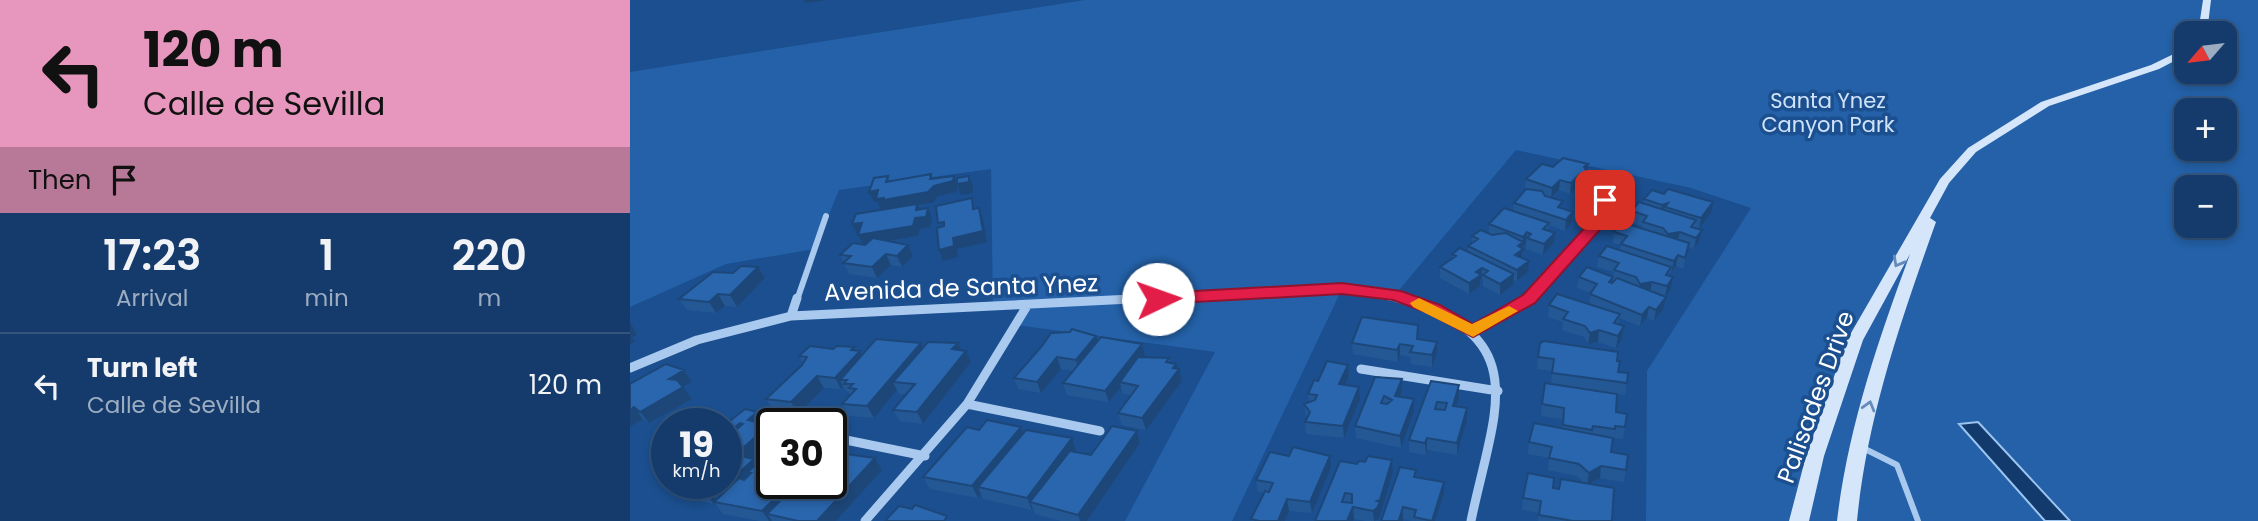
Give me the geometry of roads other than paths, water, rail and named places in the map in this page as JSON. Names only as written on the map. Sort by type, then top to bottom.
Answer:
[{"type":"street","points":[[2204,21],[2207,0]]},
{"type":"street","name":"Palisades Drive","points":[[1799,521],[1815,456],[1855,340],[1944,181],[1972,150],[2045,104],[2155,67],[2174,57]]},
{"type":"street","name":"Palisades Drive","points":[[1847,521],[1858,446],[1895,314],[1944,181]]},
{"type":"street","points":[[1473,332],[1529,299],[1599,222],[1605,200]]},
{"type":"street","points":[[791,316],[826,216]]},
{"type":"street","name":"Avenida de Santa Ynez","points":[[630,368],[698,340],[791,316],[884,309],[1027,306],[1342,289],[1395,295],[1434,309],[1473,332],[1493,362],[1498,390],[1471,521]]},
{"type":"street","points":[[865,521],[925,456],[967,404],[1027,306]]},
{"type":"street","points":[[1361,369],[1498,390]]},
{"type":"street","points":[[967,404],[1100,431]]},
{"type":"street","points":[[847,440],[925,456]]},
{"type":"lane","points":[[1858,446],[1897,465],[1918,521]]},
{"type":"park label","name":"Santa Ynez Canyon Park","points":[[1828,113]]}]
